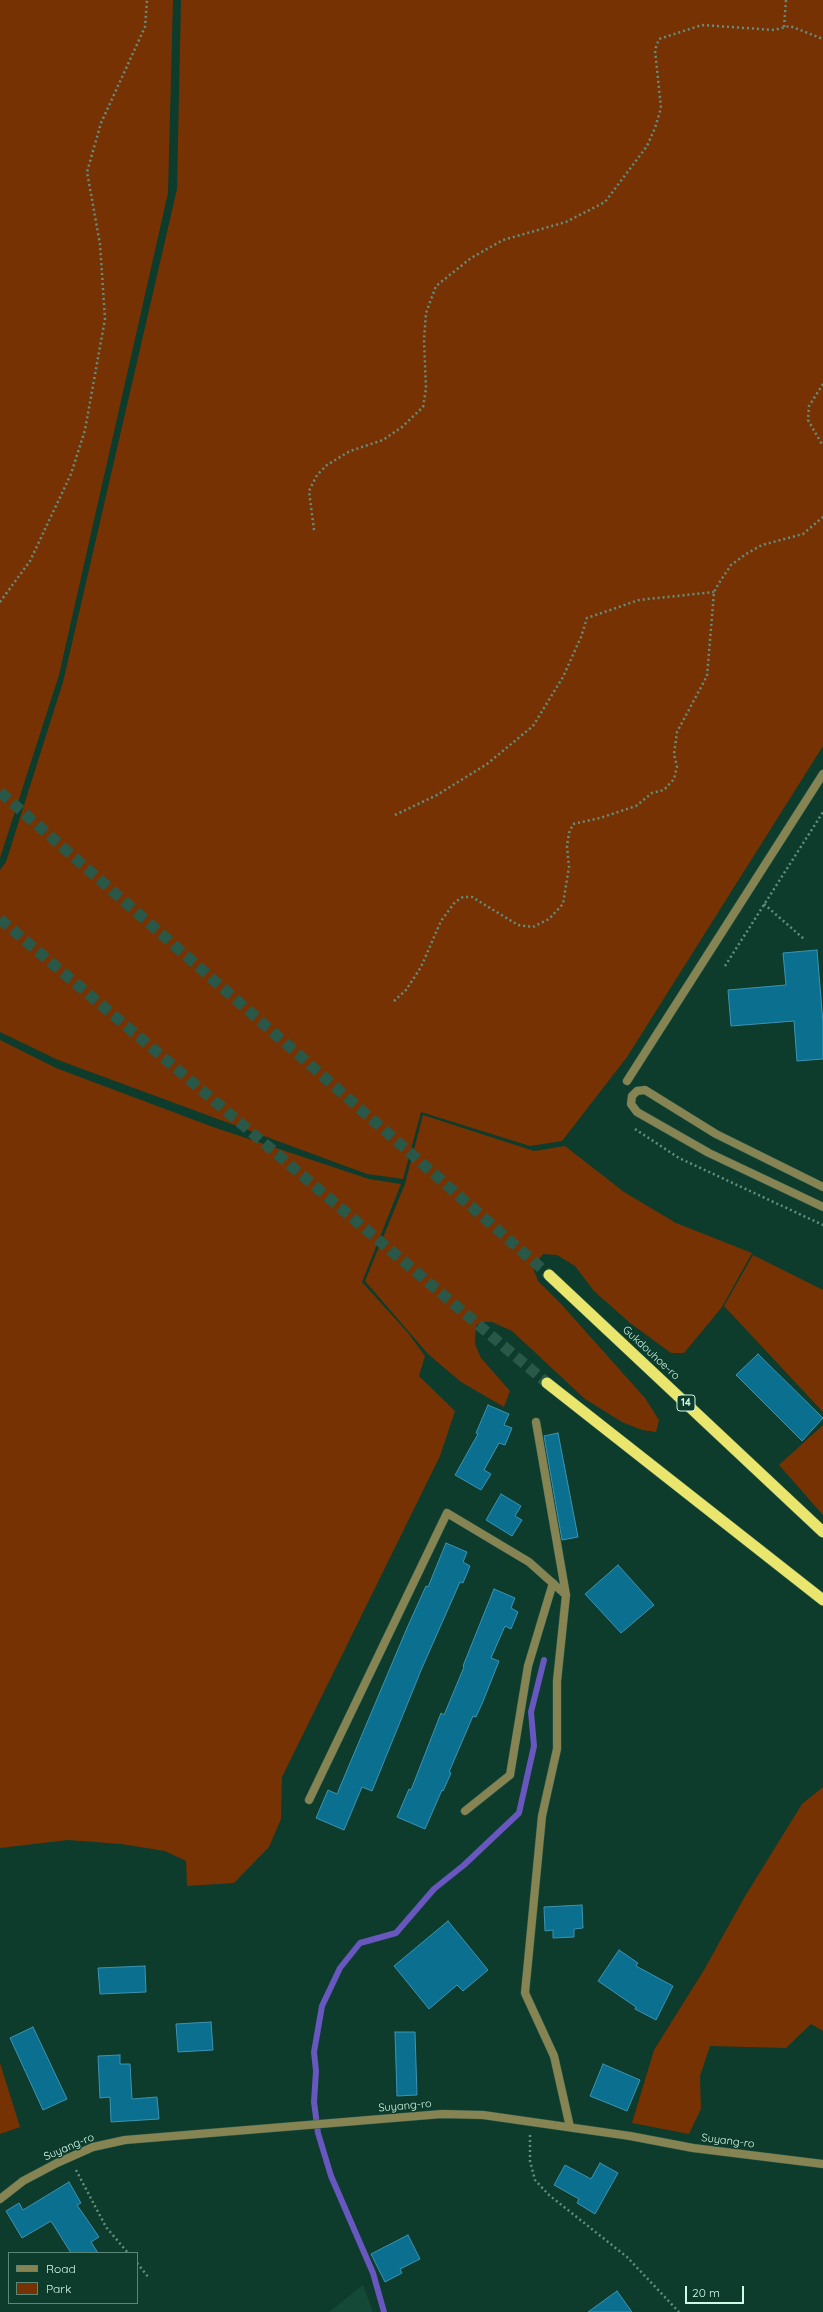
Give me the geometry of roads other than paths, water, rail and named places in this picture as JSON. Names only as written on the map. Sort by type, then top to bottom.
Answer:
[{"type":"highway","name":"Gukdouhoe-ro","points":[[549,1275],[823,1532]]},
{"type":"highway","points":[[547,1383],[823,1600]]},
{"type":"street","points":[[627,1081],[823,774]]},
{"type":"street","points":[[823,1187],[716,1134],[645,1090],[637,1091],[630,1100],[633,1109],[709,1154],[823,1207]]},
{"type":"street","points":[[536,1422],[566,1595],[556,1681],[557,1750],[542,1816],[525,1993],[554,2056],[570,2127]]},
{"type":"street","points":[[308,1800],[446,1513],[529,1562],[566,1595]]},
{"type":"street","points":[[465,1811],[510,1775],[528,1666],[553,1584]]},
{"type":"street","name":"Suyang-ro","points":[[0,2199],[23,2181],[69,2157],[93,2147],[125,2140],[442,2114],[483,2115],[533,2121],[693,2148],[823,2164]]},
{"type":"waterway","points":[[384,2312],[373,2273],[331,2176],[318,2133],[314,2102],[316,2071],[314,2052],[322,2006],[340,1968],[360,1943],[396,1933],[434,1889],[464,1865],[519,1813],[534,1746],[531,1712],[544,1660]]},
{"type":"tunnel","points":[[0,792],[549,1275]]},
{"type":"tunnel","points":[[0,919],[547,1383]]}]
